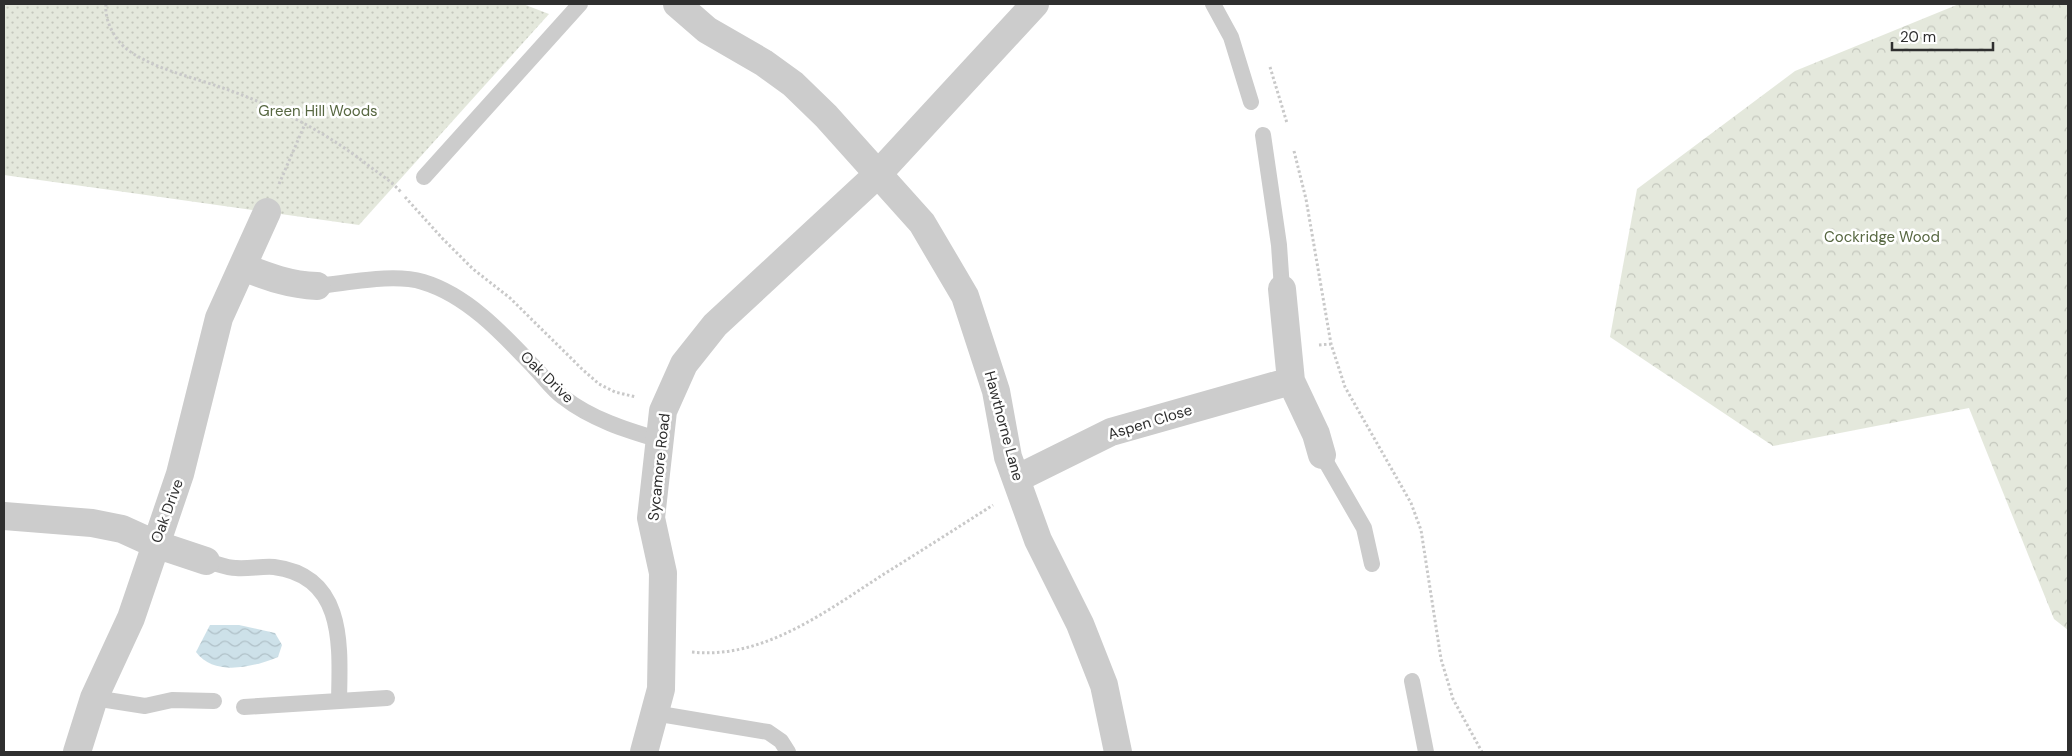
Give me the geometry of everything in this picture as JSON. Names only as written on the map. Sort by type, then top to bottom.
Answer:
[{"type":"street","name":"Hawthorne Lane","points":[[677,4],[707,30],[764,63],[793,84],[826,116],[922,223],[965,296],[996,391],[1008,457],[1038,540],[1080,624],[1104,685],[1118,752]]},
{"type":"street","name":"Sycamore Road","points":[[644,752],[661,689],[662,573],[650,518],[663,411],[684,364],[715,325],[878,174],[1035,4]]},
{"type":"street","name":"Oak Drive","points":[[77,752],[94,698],[130,618],[180,474],[219,318],[267,212]]},
{"type":"street","name":"Oak Drive","points":[[243,266],[290,284],[317,286]]},
{"type":"street","points":[[1282,289],[1291,381],[1316,434],[1322,455]]},
{"type":"street","name":"Aspen Close","points":[[1018,483],[1111,432],[1291,381]]},
{"type":"street","points":[[4,516],[92,522],[122,529],[155,544],[206,561]]},
{"type":"lane","points":[[424,177],[580,4]]},
{"type":"lane","points":[[1213,4],[1231,38],[1251,102]]},
{"type":"lane","points":[[1263,135],[1279,245],[1282,289]]},
{"type":"lane","name":"Oak Drive","points":[[317,286],[399,278],[423,282],[450,294],[502,333],[562,396],[589,414],[625,430],[660,440]]},
{"type":"lane","points":[[1322,455],[1364,528],[1372,564]]},
{"type":"lane","points":[[206,561],[234,568],[273,567],[296,571],[310,580],[330,604],[338,633],[339,701]]},
{"type":"lane","points":[[1412,681],[1426,752]]},
{"type":"lane","points":[[94,698],[145,706],[172,700],[214,701]]},
{"type":"lane","points":[[244,707],[387,698]]},
{"type":"lane","points":[[654,713],[768,732],[780,741],[788,752]]},
{"type":"path","points":[[106,4],[109,23],[118,42],[129,51],[150,62],[236,92],[305,124],[338,142],[396,186],[473,269],[510,298],[599,384],[615,392],[667,402]]},
{"type":"path","points":[[1268,63],[1278,89],[1287,126]]},
{"type":"path","points":[[267,212],[305,124]]},
{"type":"path","points":[[1292,144],[1306,199],[1331,344],[1345,387],[1411,503],[1421,530],[1441,659],[1453,699],[1482,752]]},
{"type":"path","points":[[661,649],[697,653],[729,651],[773,639],[821,614],[1018,483]]},
{"type":"green space","name":"Green Hill Woods","points":[[4,4],[523,4],[549,14],[359,225],[4,175]]},
{"type":"green space","name":"Cockridge Wood","points":[[1959,4],[2068,4],[2068,630],[2054,619],[1969,408],[1773,446],[1610,337],[1637,189],[1795,71]]},
{"type":"water","points":[[210,625],[239,625],[275,633],[282,645],[278,657],[258,664],[235,668],[213,665],[196,652]]}]
